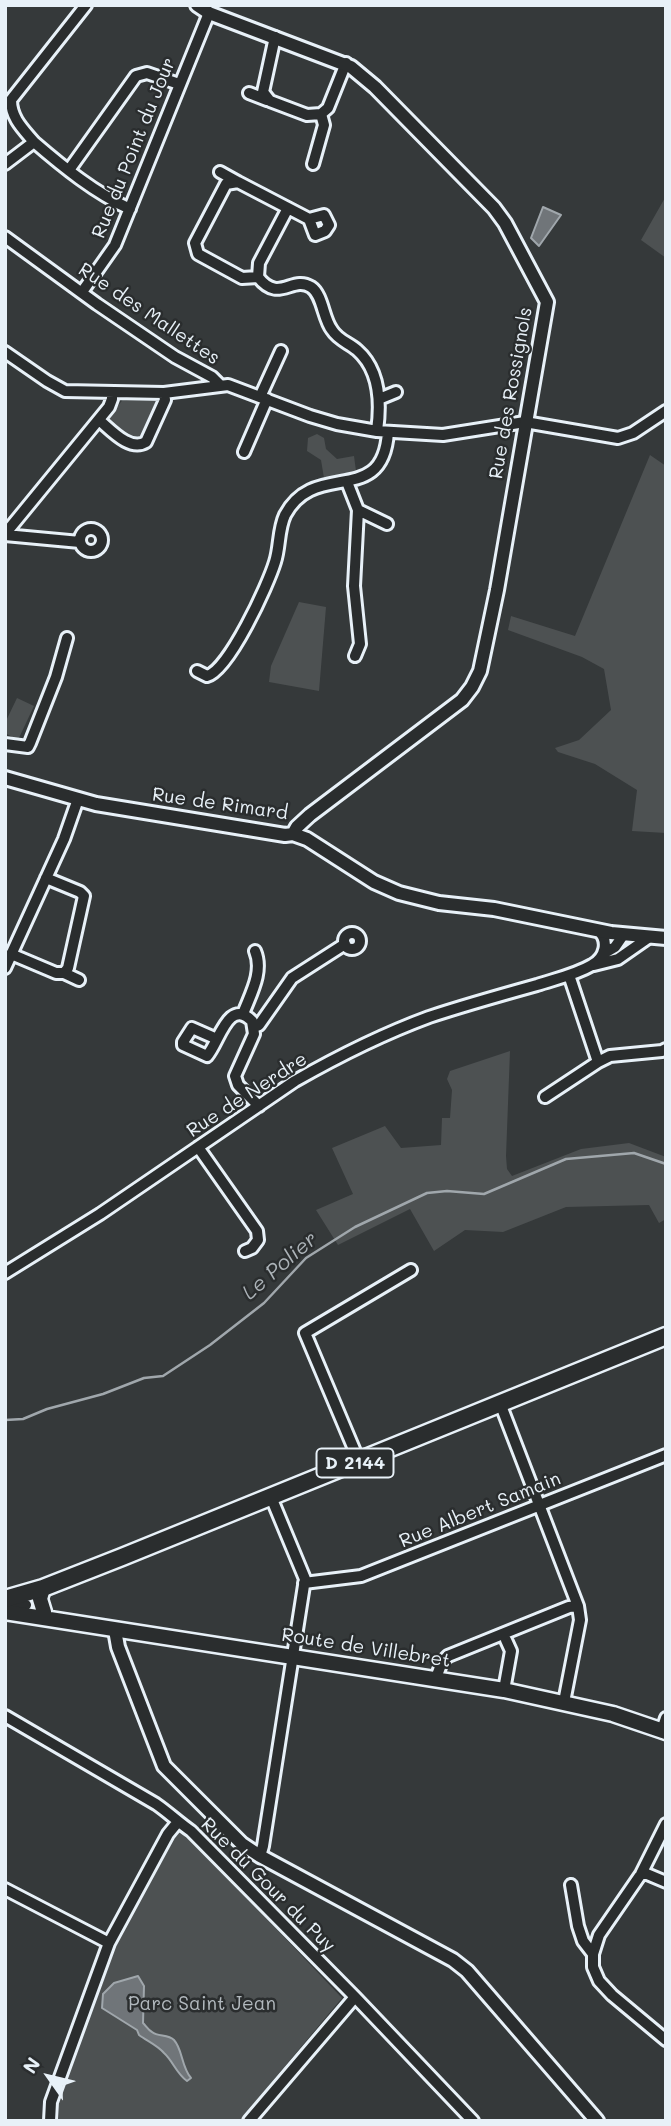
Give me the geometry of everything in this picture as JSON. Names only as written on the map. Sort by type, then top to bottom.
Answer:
[{"type":"main road","name":"D 2144","points":[[11,1605],[43,1588],[666,1336]]},
{"type":"main road","points":[[43,1588],[40,1599],[44,1612]]},
{"type":"main road","points":[[11,1605],[44,1612],[58,1619]]},
{"type":"main road","points":[[11,1605],[58,1619]]},
{"type":"main road","name":"Route de Villebret","points":[[58,1619],[504,1690],[664,1727]]},
{"type":"street","points":[[86,5],[11,100],[11,109],[15,119],[34,142],[114,202],[130,209]]},
{"type":"street","name":"Rue des Rossignols","points":[[197,5],[209,13],[346,63],[375,87],[494,208],[505,223],[547,302],[480,671],[462,700],[310,815],[293,834]]},
{"type":"street","name":"Rue du Point du Jour","points":[[82,292],[115,245],[209,13]]},
{"type":"street","points":[[270,101],[263,92],[263,83],[275,37]]},
{"type":"street","points":[[248,93],[307,115],[321,114],[328,108],[346,63]]},
{"type":"street","points":[[69,170],[136,76],[147,73],[179,85]]},
{"type":"street","points":[[313,164],[324,125],[321,114]]},
{"type":"street","points":[[5,164],[34,142]]},
{"type":"street","points":[[220,172],[309,219]]},
{"type":"street","points":[[238,182],[226,184],[195,243],[195,248],[198,254],[242,278],[258,277]]},
{"type":"street","points":[[197,671],[207,676],[220,668],[253,613],[276,561],[281,526],[289,508],[307,489],[347,482],[370,473],[385,454],[379,399],[372,370],[357,349],[337,337],[331,330],[317,292],[300,284],[275,290],[263,284],[258,277],[259,263],[288,208]]},
{"type":"street","name":"Rue des Mallettes","points":[[5,237],[175,357],[218,381],[221,386],[236,387],[337,424],[383,431],[443,435],[525,422],[618,438],[633,433],[666,411]]},
{"type":"street","points":[[244,452],[281,351]]},
{"type":"street","points":[[5,352],[65,390],[164,393],[221,386]]},
{"type":"street","points":[[5,534],[109,407],[112,392]]},
{"type":"street","points":[[379,399],[396,392]]},
{"type":"street","points":[[99,420],[131,445],[141,446],[146,442],[165,400],[164,393]]},
{"type":"street","points":[[347,482],[358,510],[353,575],[360,644],[355,656]]},
{"type":"street","points":[[358,510],[387,524]]},
{"type":"street","points":[[5,534],[80,541]]},
{"type":"street","points":[[5,744],[23,748],[30,743],[56,677],[67,638]]},
{"type":"street","name":"Rue de Rimard","points":[[5,778],[78,799],[141,813],[293,834],[307,839],[374,882],[439,903],[494,909],[598,930],[666,938]]},
{"type":"street","points":[[5,968],[64,839],[78,799]]},
{"type":"street","points":[[46,878],[84,896],[68,968],[64,973]]},
{"type":"street","points":[[598,930],[604,937],[606,958],[623,956],[650,936]]},
{"type":"street","name":"Rue de Nerdre","points":[[5,1273],[100,1214],[315,1070],[429,1017],[569,975],[594,964],[606,958],[624,934]]},
{"type":"street","points":[[254,1027],[259,1025],[292,978],[345,944]]},
{"type":"street","points":[[243,1014],[258,975],[259,959],[255,951]]},
{"type":"street","points":[[11,954],[79,980]]},
{"type":"street","points":[[569,975],[598,1062]]},
{"type":"street","points":[[218,1038],[227,1020],[237,1013],[252,1021],[254,1034],[235,1076],[238,1085],[259,1106]]},
{"type":"street","points":[[545,1097],[610,1056],[666,1049]]},
{"type":"street","points":[[198,1147],[257,1231],[256,1244],[245,1251]]},
{"type":"street","points":[[359,1461],[305,1334],[411,1270]]},
{"type":"street","points":[[500,1403],[578,1606],[580,1620],[564,1702]]},
{"type":"street","name":"Rue Albert Samain","points":[[304,1583],[362,1576],[666,1455]]},
{"type":"street","points":[[260,1856],[305,1579],[271,1497]]},
{"type":"street","points":[[436,1678],[442,1662],[448,1656],[569,1607],[578,1606]]},
{"type":"street","points":[[115,1630],[118,1647],[164,1766],[242,1844],[453,1961],[467,1972],[597,2121]]},
{"type":"street","points":[[504,1690],[511,1651],[506,1640]]},
{"type":"street","name":"Rue du Gour du Puy","points":[[5,1716],[156,1804],[171,1814],[177,1823],[191,1831],[473,2121]]},
{"type":"street","points":[[50,2121],[51,2102],[110,1944],[168,1834],[177,1823]]},
{"type":"street","points":[[666,1824],[641,1874],[599,1935],[593,1954],[593,1966],[599,1981],[666,2040]]},
{"type":"street","points":[[641,1874],[666,1882]]},
{"type":"street","points":[[571,1885],[578,1926],[583,1941],[593,1954]]},
{"type":"street","points":[[5,1889],[110,1944]]},
{"type":"street","points":[[249,2121],[355,1997]]},
{"type":"green space","points":[[666,196],[666,258],[641,240]]},
{"type":"green space","points":[[125,397],[155,398],[159,403],[142,440],[133,442],[109,422],[108,418]]},
{"type":"green space","points":[[317,434],[324,438],[326,449],[337,459],[354,456],[356,471],[324,478],[321,460],[307,451],[308,438]]},
{"type":"green space","points":[[650,455],[666,466],[666,833],[632,831],[637,790],[595,764],[558,752],[555,748],[579,740],[611,710],[604,669],[582,657],[508,630],[511,616],[575,636]]},
{"type":"green space","points":[[299,602],[326,607],[319,691],[269,682],[271,666]]},
{"type":"green space","points":[[17,698],[34,706],[18,740],[5,733],[5,723]]},
{"type":"green space","points":[[510,1051],[506,1156],[507,1169],[512,1176],[581,1149],[629,1143],[666,1157],[666,1219],[659,1223],[649,1205],[566,1207],[503,1232],[465,1230],[434,1251],[410,1209],[338,1245],[316,1210],[353,1194],[332,1148],[385,1126],[401,1148],[441,1145],[442,1118],[450,1118],[452,1090],[447,1079],[450,1071]]},
{"type":"green space","name":"Parc Saint Jean","points":[[180,1831],[186,1834],[342,1998],[239,2121],[59,2121],[59,2097],[106,1964],[171,1837]]},
{"type":"shaded area","points":[[543,207],[561,215],[539,246],[531,238]]},
{"type":"shaded area","points":[[138,1976],[144,1986],[143,2023],[154,2034],[174,2040],[191,2078],[187,2081],[161,2050],[139,2035],[137,2030],[102,2008],[103,1994],[114,1983]]},
{"type":"waterway","name":"Le Polier","points":[[5,1420],[23,1419],[144,1378],[163,1376],[210,1345],[264,1303],[306,1258],[355,1227],[427,1193],[447,1191],[484,1194],[566,1159],[634,1153],[666,1164]]}]
